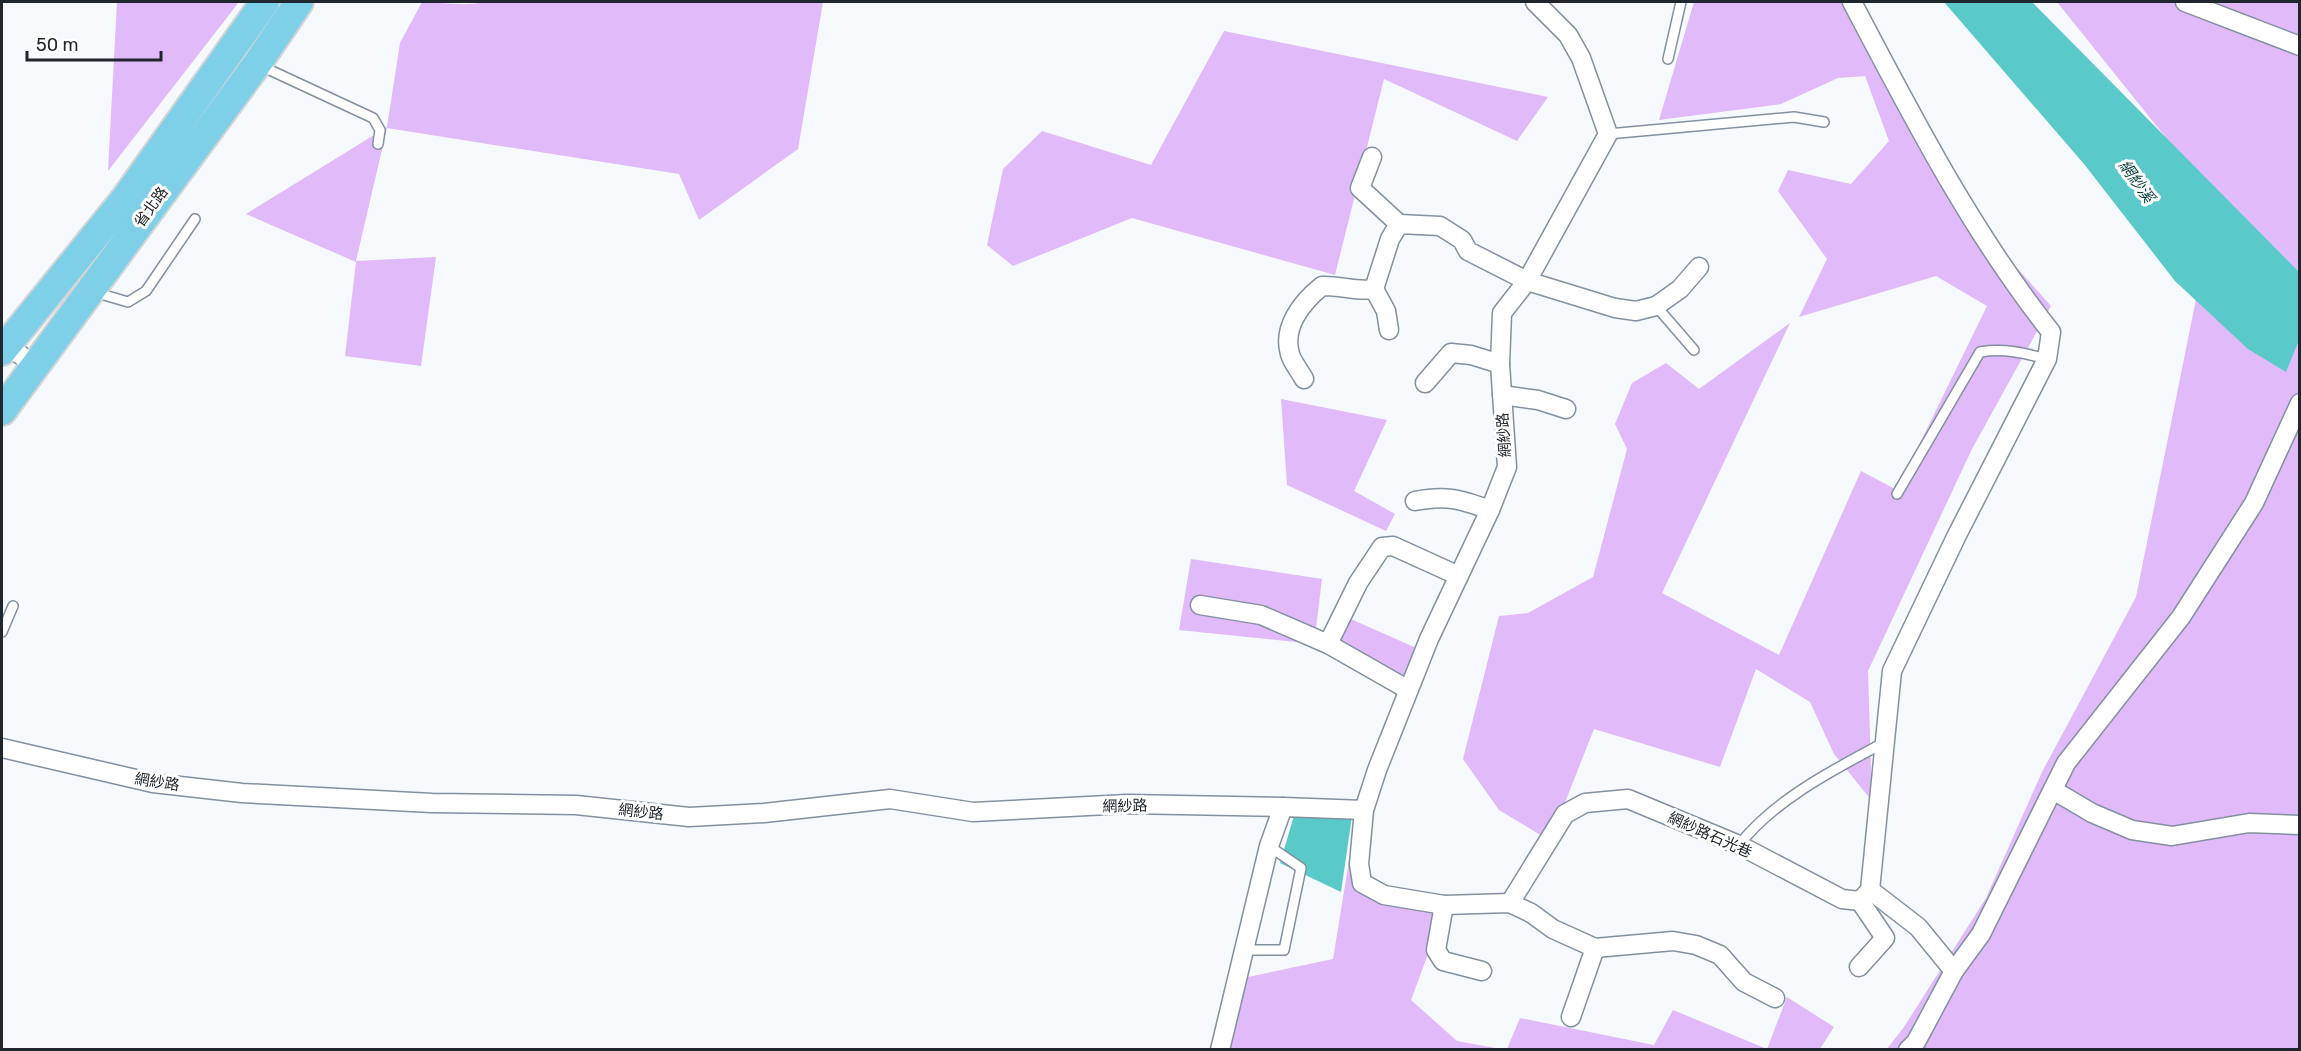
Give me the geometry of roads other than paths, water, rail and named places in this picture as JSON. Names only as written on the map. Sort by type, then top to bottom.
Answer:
[{"type":"main road","name":"省北路","points":[[3,346],[125,199],[265,2]]},
{"type":"main road","name":"省北路","points":[[2,411],[257,64],[299,2]]},
{"type":"street","points":[[1535,2],[1572,43],[1581,58],[1608,134]]},
{"type":"street","points":[[1852,2],[1899,92],[1987,245],[2051,332],[2047,359],[1956,537],[1892,671],[1887,741],[1865,895],[1885,938],[1859,967]]},
{"type":"street","points":[[2185,2],[2300,46]]},
{"type":"street","name":"網紗路","points":[[2,748],[153,783],[242,792],[432,803],[576,805],[689,817],[764,813],[890,799],[973,812],[1126,804],[1364,810],[1407,689],[1490,510],[1506,467],[1500,364],[1502,313],[1516,299],[1527,281],[1608,134]]},
{"type":"street","points":[[1372,157],[1360,188],[1399,224],[1440,226],[1462,240],[1468,251],[1527,281],[1615,308],[1636,311],[1656,306],[1680,289],[1699,267]]},
{"type":"street","points":[[1389,330],[1386,311],[1374,289],[1390,239],[1399,224]]},
{"type":"street","points":[[1304,379],[1290,354],[1290,324],[1304,302],[1322,286],[1340,285],[1360,291],[1374,289]]},
{"type":"street","points":[[3,346],[36,366]]},
{"type":"street","points":[[1425,383],[1451,353],[1471,355],[1500,364]]},
{"type":"street","points":[[1502,395],[1538,400],[1566,409]]},
{"type":"street","points":[[1908,1050],[1916,1042],[1954,971],[1981,934],[2066,763],[2181,617],[2248,512],[2300,403]]},
{"type":"street","points":[[1414,501],[1441,496],[1460,499],[1490,510]]},
{"type":"street","points":[[1328,644],[1358,583],[1382,547],[1393,546],[1459,576]]},
{"type":"street","points":[[1200,605],[1261,615],[1328,644],[1407,689]]},
{"type":"street","points":[[2053,790],[2092,813],[2132,830],[2172,836],[2249,823],[2300,825]]},
{"type":"street","name":"網紗路石光巷","points":[[1510,903],[1565,814],[1585,804],[1628,800],[1739,845],[1842,899],[1865,895],[1918,927],[1954,971]]},
{"type":"street","points":[[1220,1050],[1269,846],[1283,807]]},
{"type":"street","points":[[1364,810],[1359,864],[1362,883],[1384,895],[1444,905],[1510,903],[1531,913],[1553,929],[1595,948],[1673,941],[1696,945],[1720,955],[1744,982],[1775,998]]},
{"type":"street","points":[[1444,905],[1436,950],[1443,961],[1482,972]]},
{"type":"street","points":[[1571,1017],[1595,948]]},
{"type":"lane","points":[[1668,59],[1681,2]]},
{"type":"lane","points":[[257,64],[373,118],[380,130],[378,144]]},
{"type":"lane","points":[[1608,134],[1794,117],[1824,122]]},
{"type":"lane","points":[[89,291],[128,302],[146,291],[195,219]]},
{"type":"lane","points":[[1656,306],[1694,350]]},
{"type":"lane","points":[[1897,494],[1980,352],[1995,349],[2015,351],[2047,359]]},
{"type":"lane","points":[[2,632],[13,606]]},
{"type":"lane","points":[[1739,845],[1750,831],[1819,777],[1887,741]]},
{"type":"lane","points":[[1244,950],[1284,950],[1301,868],[1269,846]]},
{"type":"water","name":"網紗溪","points":[[1944,2],[2032,2],[2299,272],[2299,340],[2286,372],[2248,349],[2175,281],[2084,164]]},
{"type":"water","points":[[1296,809],[1352,816],[1341,892],[1280,863]]}]
